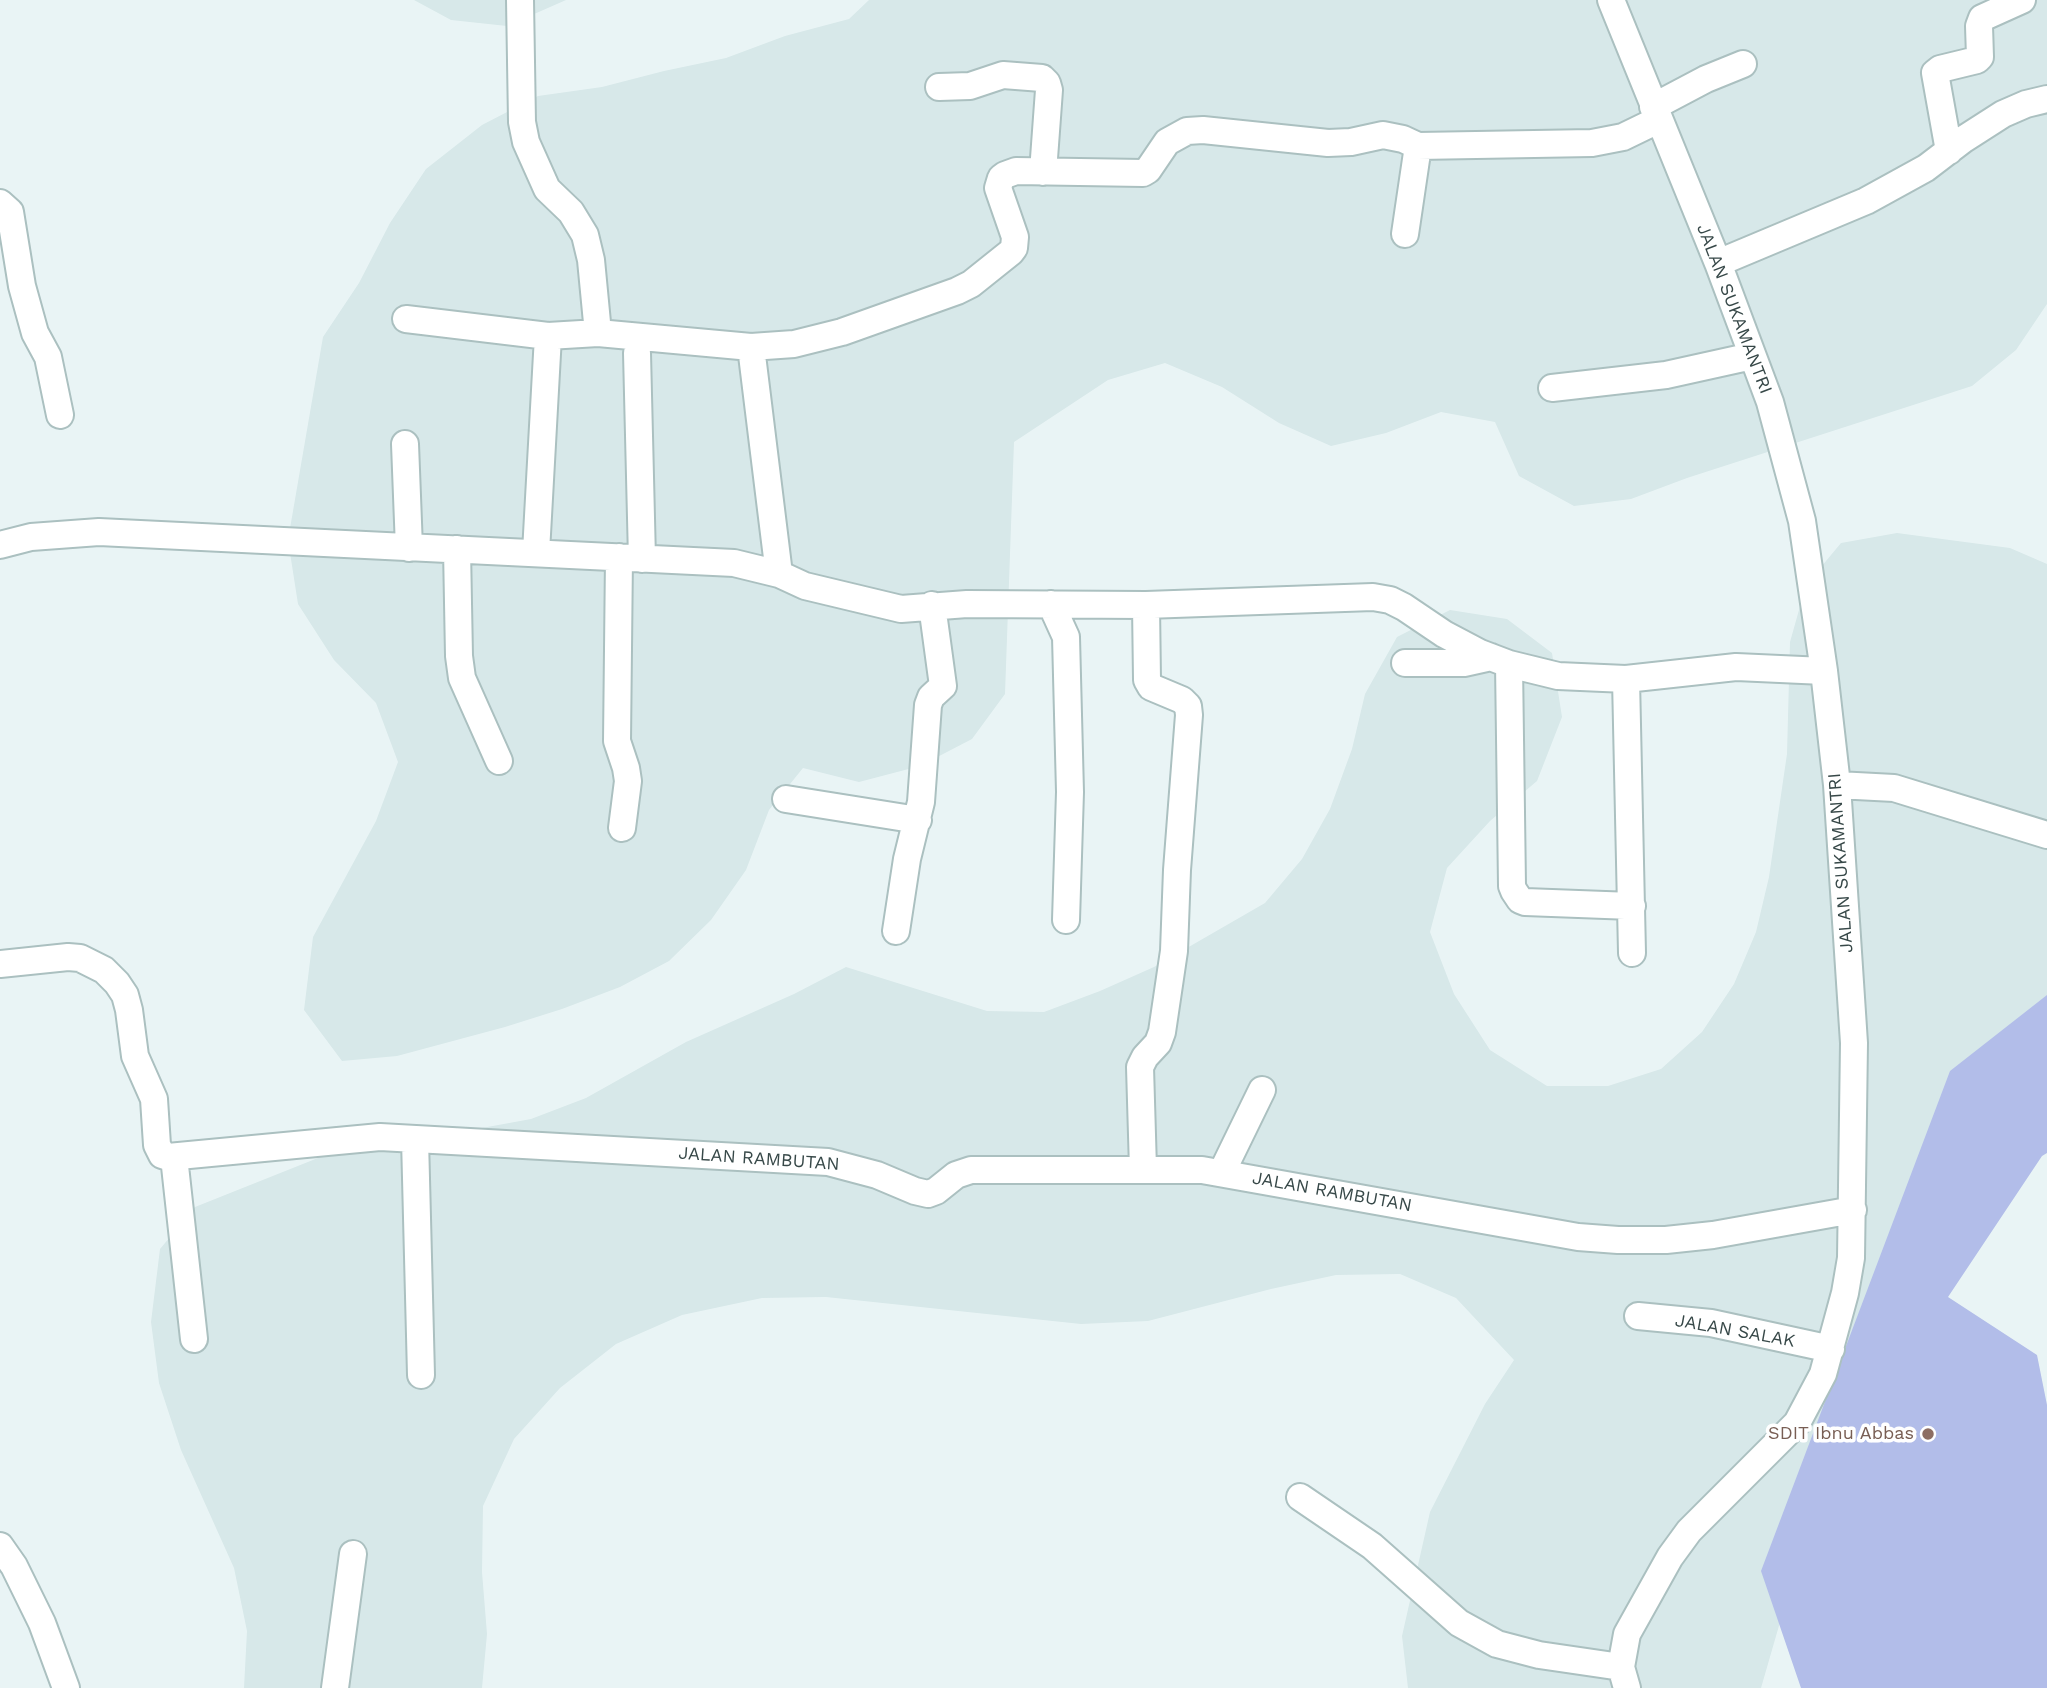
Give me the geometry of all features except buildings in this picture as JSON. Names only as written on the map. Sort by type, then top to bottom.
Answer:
[{"type":"street","points":[[520,0],[522,122],[526,142],[540,178],[547,189],[571,212],[585,235],[592,260],[598,333]]},
{"type":"street","name":"JALAN SUKAMANTRI","points":[[1611,0],[1718,263],[1770,402],[1802,521],[1837,785],[1854,1043],[1851,1258],[1845,1293],[1823,1374],[1797,1423],[1698,1522],[1670,1557],[1628,1634],[1624,1677]]},
{"type":"street","points":[[1949,151],[1935,73],[1940,69],[1977,60],[1980,57],[1979,26],[1982,18],[2022,0]]},
{"type":"street","points":[[406,319],[548,336],[598,333],[751,348],[794,344],[842,332],[971,284],[1011,252],[1016,242],[998,188],[1001,178],[1016,171],[1145,172],[1167,142],[1178,134],[1195,130],[1328,143],[1351,142],[1383,135],[1403,139],[1418,146],[1592,143],[1623,136],[1706,79],[1743,64]]},
{"type":"street","points":[[939,87],[970,86],[1003,75],[1042,78],[1049,90],[1044,172]]},
{"type":"street","points":[[1718,263],[1866,201],[1926,168],[2003,114],[2047,99]]},
{"type":"street","points":[[1405,234],[1418,146]]},
{"type":"street","points":[[0,203],[9,212],[22,286],[35,333],[48,357],[60,415]]},
{"type":"street","points":[[536,552],[548,336]]},
{"type":"street","points":[[751,348],[779,573]]},
{"type":"street","points":[[622,828],[628,781],[617,741],[631,558],[637,353]]},
{"type":"street","points":[[1552,388],[1665,375],[1752,356]]},
{"type":"street","points":[[405,444],[410,548]]},
{"type":"street","points":[[0,545],[31,537],[99,532],[734,563],[779,573],[805,586],[901,609],[932,605],[1146,605],[1373,597],[1390,600],[1404,607],[1444,634],[1500,661],[1558,676],[1626,679],[1736,667],[1824,671]]},
{"type":"street","points":[[457,550],[461,678],[499,761]]},
{"type":"street","points":[[1051,604],[1066,637],[1070,792],[1066,920]]},
{"type":"street","points":[[896,931],[907,859],[921,802],[928,705],[931,697],[943,685],[932,605]]},
{"type":"street","points":[[1143,1169],[1140,1067],[1158,1043],[1162,1032],[1174,951],[1177,870],[1189,715],[1188,706],[1182,700],[1151,687],[1147,680],[1146,605]]},
{"type":"street","points":[[1405,663],[1500,661]]},
{"type":"street","points":[[1500,661],[1514,891],[1525,902],[1632,906]]},
{"type":"street","points":[[1626,679],[1633,953]]},
{"type":"street","points":[[1837,785],[1894,788],[2047,835]]},
{"type":"street","points":[[786,799],[918,820]]},
{"type":"street","points":[[0,964],[80,958],[104,970],[125,995],[130,1010],[135,1056],[154,1099],[157,1145],[162,1155],[174,1157],[194,1339]]},
{"type":"street","points":[[1222,1172],[1262,1090]]},
{"type":"street","name":"JALAN RAMBUTAN","points":[[174,1157],[354,1138],[415,1139],[828,1162],[877,1175],[924,1194],[936,1191],[956,1175],[971,1170],[1184,1169],[1222,1172],[1578,1237],[1618,1240],[1666,1240],[1713,1235],[1853,1210]]},
{"type":"street","points":[[415,1139],[421,1375]]},
{"type":"street","name":"JALAN SALAK","points":[[1638,1316],[1711,1323],[1831,1349]]},
{"type":"street","points":[[1300,1497],[1373,1546],[1459,1623],[1497,1644],[1624,1677]]},
{"type":"street","points":[[0,1546],[15,1566],[42,1623],[66,1688]]},
{"type":"street","points":[[335,1688],[353,1554]]},
{"type":"shaded area","points":[[414,0],[566,0],[507,26],[451,20]]},
{"type":"shaded area","points":[[869,0],[2047,0],[2047,304],[2016,350],[1972,386],[1687,478],[1631,499],[1574,506],[1519,476],[1495,422],[1441,412],[1386,433],[1331,446],[1279,423],[1222,387],[1165,363],[1108,380],[1014,442],[1005,694],[972,739],[920,766],[859,782],[803,768],[769,810],[746,870],[711,920],[669,961],[620,987],[505,1027],[397,1056],[342,1061],[304,1010],[313,937],[376,821],[398,762],[376,703],[334,660],[298,604],[288,540],[323,337],[359,283],[390,223],[426,169],[482,125],[538,96],[602,87],[726,58],[785,36],[849,19]]},
{"type":"shaded area","points":[[1897,533],[2010,548],[2047,564],[2047,1079],[1787,1598],[1761,1688],[1408,1688],[1402,1636],[1430,1512],[1485,1404],[1514,1360],[1456,1298],[1400,1274],[1336,1275],[1148,1321],[1081,1324],[826,1297],[762,1298],[682,1315],[616,1344],[560,1388],[514,1439],[483,1506],[482,1572],[487,1634],[482,1688],[244,1688],[247,1631],[234,1568],[181,1450],[159,1383],[151,1322],[160,1249],[195,1207],[353,1144],[471,1130],[531,1119],[586,1098],[686,1042],[794,994],[846,967],[987,1011],[1044,1012],[1154,967],[1265,903],[1302,859],[1330,809],[1352,749],[1365,694],[1397,637],[1450,610],[1507,619],[1552,653],[1562,717],[1537,781],[1490,821],[1447,868],[1430,932],[1454,994],[1490,1050],[1547,1086],[1608,1086],[1661,1069],[1702,1032],[1734,984],[1756,932],[1769,877],[1787,754],[1790,642],[1806,585],[1841,543]]},
{"type":"shaded area","points":[[2047,995],[2047,1153],[2042,1156],[1948,1297],[2037,1355],[2047,1405],[2047,1688],[1801,1688],[1761,1571],[1950,1071]]},
{"type":"place","name":"SDIT Ibnu Abbas","points":[[1928,1434]]}]
